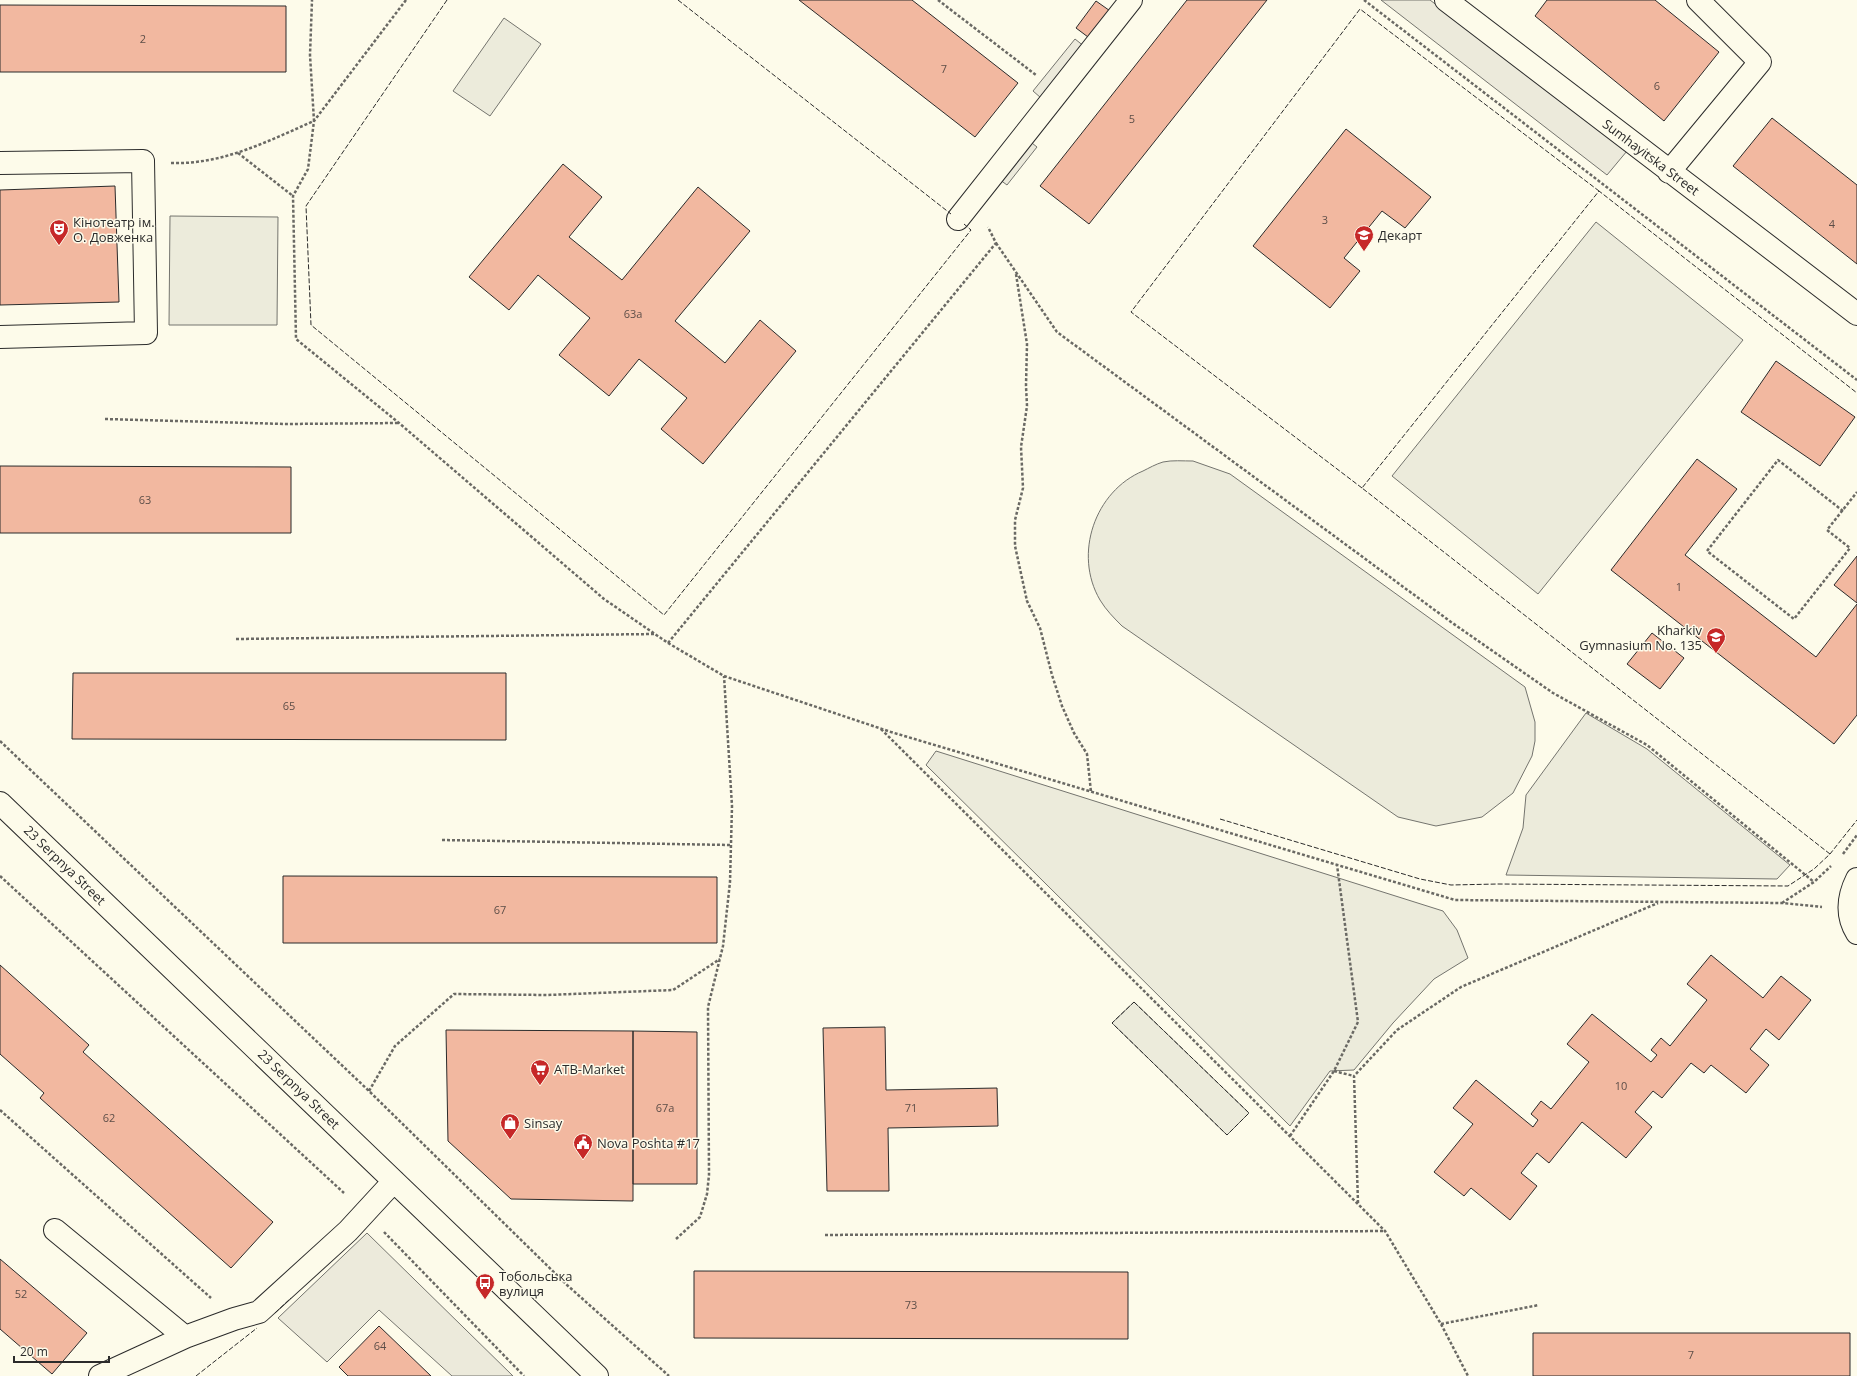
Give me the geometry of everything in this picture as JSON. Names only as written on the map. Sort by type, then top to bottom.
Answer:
[{"type":"street","name":"Sumhayitska Street","points":[[1446,0],[1669,172],[1857,314]]},
{"type":"street","points":[[1669,172],[1760,62],[1698,0]]},
{"type":"street","points":[[958,219],[1128,1]]},
{"type":"street","points":[[0,162],[143,161],[146,333],[0,337]]},
{"type":"street","name":"23 Serpnya Street","points":[[0,803],[597,1376]]},
{"type":"street","points":[[1857,879],[1850,893],[1849,910],[1853,926],[1857,933]]},
{"type":"street","points":[[100,1376],[185,1338],[234,1319],[259,1312],[348,1231],[394,1181]]},
{"type":"street","points":[[55,1230],[185,1338]]},
{"type":"path","points":[[312,0],[310,55],[314,120],[308,169],[293,196],[296,339],[399,423],[604,599],[668,643],[724,676],[880,729],[1455,900],[1782,903],[1849,910]]},
{"type":"path","points":[[191,164],[238,153],[314,120],[406,0]]},
{"type":"path","points":[[938,0],[1058,92]]},
{"type":"path","points":[[1364,0],[1857,380]]},
{"type":"path","points":[[238,153],[293,196]]},
{"type":"path","points":[[974,199],[996,243],[1057,332],[1451,622],[1553,693],[1647,745],[1814,882]]},
{"type":"path","points":[[668,643],[996,243]]},
{"type":"path","points":[[1015,272],[1027,344],[1027,406],[1021,447],[1023,488],[1015,520],[1015,546],[1027,601],[1040,628],[1062,706],[1074,733],[1087,754],[1091,792]]},
{"type":"path","points":[[105,419],[286,424],[399,423]]},
{"type":"path","points":[[1843,511],[1778,460],[1707,551],[1794,619],[1850,548],[1827,530],[1843,511],[1857,492]]},
{"type":"path","points":[[236,639],[656,634]]},
{"type":"path","points":[[676,1239],[700,1217],[707,1194],[708,1007],[723,946],[730,882],[732,806],[724,676]]},
{"type":"path","points":[[880,729],[1385,1231],[1441,1324],[1468,1376]]},
{"type":"path","points":[[0,741],[369,1091],[567,1285],[669,1376]]},
{"type":"path","points":[[1841,856],[1857,835]]},
{"type":"path","points":[[442,840],[730,845]]},
{"type":"path","points":[[1782,903],[1814,882],[1837,861]]},
{"type":"path","points":[[1290,1136],[1334,1071],[1358,1022],[1337,865]]},
{"type":"path","points":[[0,876],[365,1212],[524,1376]]},
{"type":"path","points":[[1358,1204],[1354,1076],[1397,1030],[1460,987],[1660,902]]},
{"type":"path","points":[[369,1091],[395,1046],[454,994],[547,995],[673,990],[720,959]]},
{"type":"path","points":[[1334,1071],[1354,1076]]},
{"type":"path","points":[[0,1110],[234,1319]]},
{"type":"path","points":[[825,1235],[1385,1231]]},
{"type":"path","points":[[1441,1324],[1539,1305]]},
{"type":"shaded area","points":[[1381,0],[1430,0],[1627,151],[1607,175]]},
{"type":"shaded area","points":[[504,18],[541,44],[490,116],[453,91]]},
{"type":"shaded area","points":[[1075,39],[1090,51],[1048,104],[1033,91]]},
{"type":"shaded area","points":[[1023,136],[1037,147],[1007,185],[992,174]]},
{"type":"shaded area","points":[[170,216],[278,217],[277,325],[169,325]]},
{"type":"shaded area","points":[[1596,222],[1743,340],[1538,594],[1392,476]]},
{"type":"shaded area","points":[[1193,461],[1230,474],[1525,687],[1535,722],[1535,741],[1532,756],[1513,793],[1482,817],[1436,826],[1398,817],[1122,626],[1107,611],[1092,582],[1089,563],[1089,544],[1093,526],[1101,508],[1112,493],[1126,480],[1143,471],[1163,462]]},
{"type":"shaded area","points":[[1586,713],[1647,749],[1790,865],[1777,879],[1506,875],[1523,828],[1526,795]]},
{"type":"shaded area","points":[[936,751],[1443,911],[1457,930],[1468,958],[1434,979],[1393,1023],[1354,1070],[1330,1071],[1290,1126],[926,765]]},
{"type":"shaded area","points":[[1134,1002],[1249,1113],[1227,1135],[1112,1023]]},
{"type":"shaded area","points":[[367,1233],[513,1376],[452,1376],[379,1310],[327,1362],[278,1318]]},
{"type":"building","points":[[799,0],[912,0],[1018,83],[975,137]]},
{"type":"building","points":[[1187,0],[1267,0],[1089,224],[1040,186]]},
{"type":"building","points":[[1547,0],[1655,0],[1719,52],[1664,121],[1535,16]]},
{"type":"building","points":[[1096,1],[1113,13],[1092,40],[1076,28]]},
{"type":"building","points":[[0,5],[286,6],[286,72],[0,72]]},
{"type":"building","points":[[1772,118],[1857,185],[1857,264],[1733,166]]},
{"type":"building","points":[[1346,129],[1431,197],[1405,228],[1382,211],[1344,258],[1360,271],[1330,308],[1253,246]]},
{"type":"building","points":[[563,164],[602,197],[569,237],[622,280],[698,187],[750,231],[675,321],[725,363],[760,320],[796,351],[703,464],[661,429],[687,398],[639,359],[609,396],[559,355],[590,318],[538,275],[509,310],[469,277]]},
{"type":"building","name":"Кінотеатр ім. О. Довженка","points":[[115,186],[119,302],[0,305],[0,190]]},
{"type":"building","points":[[1776,361],[1855,417],[1820,466],[1741,412]]},
{"type":"building","points":[[1697,459],[1737,489],[1685,555],[1816,657],[1857,604],[1857,715],[1834,744],[1611,570]]},
{"type":"building","points":[[0,466],[291,467],[291,533],[0,533]]},
{"type":"building","points":[[1857,556],[1857,603],[1834,585]]},
{"type":"building","points":[[1652,633],[1684,658],[1660,689],[1627,664]]},
{"type":"building","points":[[73,673],[506,673],[506,740],[72,739]]},
{"type":"building","points":[[283,876],[717,877],[717,943],[283,943]]},
{"type":"building","points":[[1711,955],[1763,998],[1781,976],[1811,1000],[1779,1040],[1766,1029],[1750,1049],[1769,1065],[1746,1093],[1711,1065],[1704,1073],[1691,1063],[1662,1098],[1653,1091],[1635,1112],[1652,1127],[1626,1158],[1582,1122],[1549,1163],[1537,1153],[1521,1173],[1537,1186],[1510,1220],[1471,1188],[1464,1196],[1434,1172],[1473,1124],[1453,1108],[1476,1080],[1533,1127],[1538,1120],[1531,1114],[1541,1101],[1551,1109],[1589,1062],[1567,1044],[1592,1014],[1651,1062],[1657,1055],[1651,1050],[1661,1038],[1670,1046],[1707,1000],[1687,984]]},
{"type":"building","points":[[0,965],[89,1045],[83,1052],[273,1222],[231,1268],[40,1098],[44,1093],[0,1054]]},
{"type":"building","points":[[885,1027],[886,1090],[997,1088],[998,1126],[888,1128],[889,1191],[827,1191],[823,1028]]},
{"type":"building","name":"ATB-Market","points":[[446,1030],[633,1031],[633,1201],[511,1199],[448,1141]]},
{"type":"building","points":[[633,1031],[697,1032],[697,1184],[633,1184]]},
{"type":"building","points":[[0,1259],[87,1333],[52,1374],[0,1329]]},
{"type":"building","points":[[694,1271],[1128,1272],[1128,1339],[694,1338]]},
{"type":"building","points":[[379,1326],[431,1376],[348,1376],[339,1367]]},
{"type":"building","points":[[1533,1333],[1850,1333],[1850,1376],[1533,1376]]},
{"type":"fence","points":[[447,0],[306,206],[311,325],[664,615],[971,230],[964,224]]},
{"type":"fence","points":[[678,0],[951,214]]},
{"type":"fence","points":[[1362,488],[1131,312],[1360,9],[1599,191]]},
{"type":"fence","points":[[1830,854],[1362,488],[1599,191],[1857,393]]},
{"type":"fence","points":[[1220,819],[1420,879],[1451,885],[1788,886],[1814,869],[1830,854],[1857,820]]},
{"type":"fence","points":[[1134,1002],[1249,1113],[1227,1135],[1112,1023],[1134,1002]]},
{"type":"fence","points":[[275,1313],[291,1298]]},
{"type":"fence","points":[[196,1376],[257,1328]]},
{"type":"place","name":"Кінотеатр ім. О. Довженка","points":[[59,246]]},
{"type":"place","name":"Декарт","points":[[1364,252]]},
{"type":"place","name":"Kharkiv Gymnasium No. 135","points":[[1716,654]]},
{"type":"place","name":"ATB-Market","points":[[540,1086]]},
{"type":"place","name":"Sinsay","points":[[510,1140]]},
{"type":"place","name":"Nova Poshta #17","points":[[583,1160]]},
{"type":"place","name":"Тобольська вулиця","points":[[485,1300]]}]
